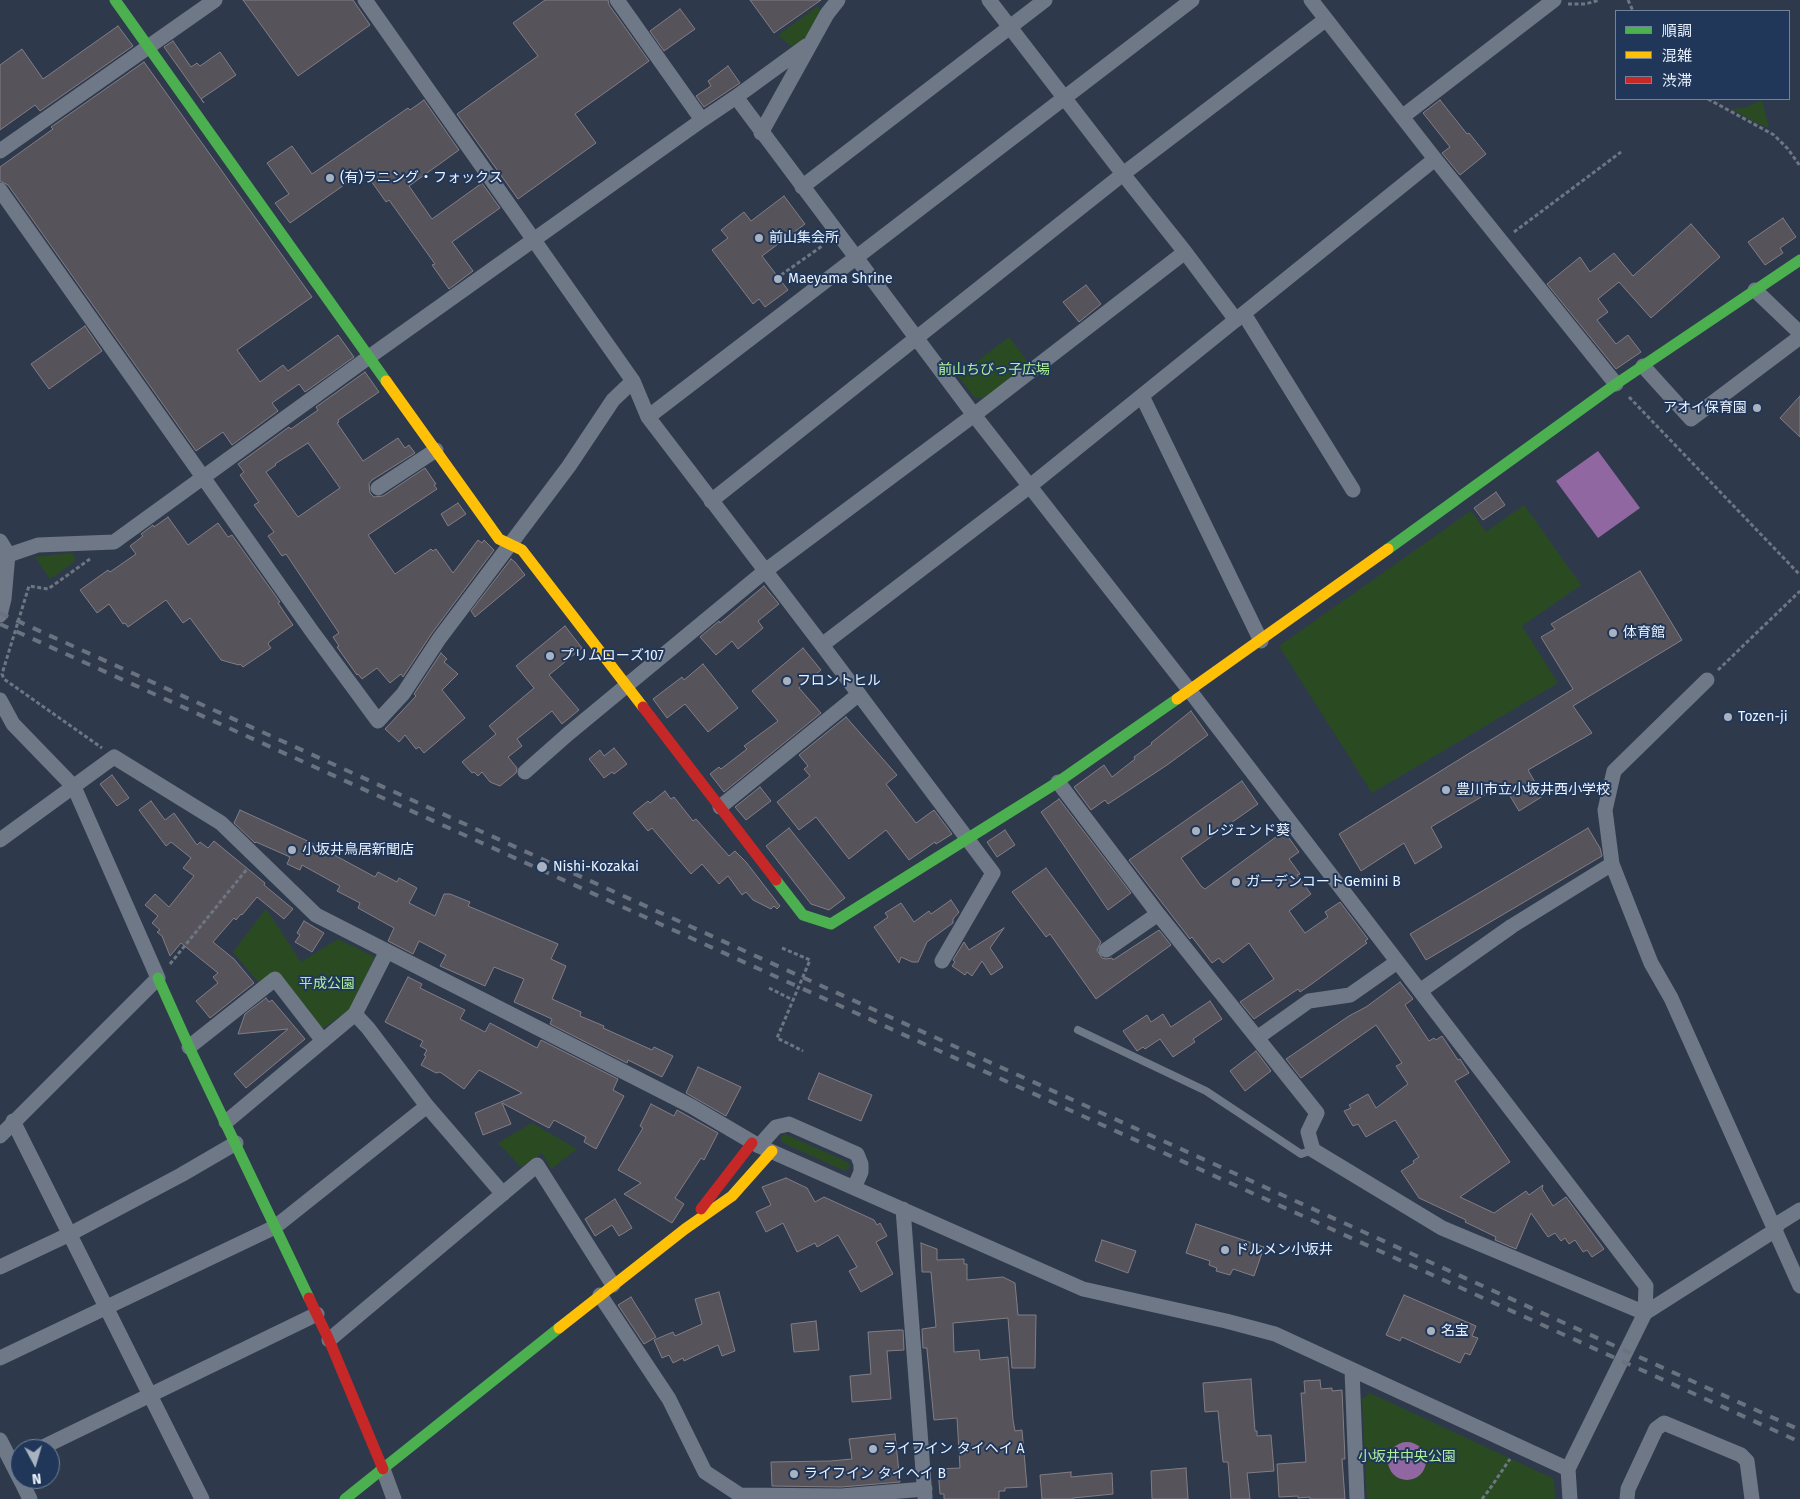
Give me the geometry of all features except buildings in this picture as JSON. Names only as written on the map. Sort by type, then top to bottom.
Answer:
[{"type":"street","points":[[115,0],[499,539],[522,550],[803,915],[831,924],[1058,782],[1261,641],[1616,384],[1800,260]]},
{"type":"street","points":[[0,151],[215,0]]},
{"type":"street","points":[[365,0],[535,239],[633,381],[648,417],[993,873],[942,961]]},
{"type":"street","points":[[617,0],[702,120]]},
{"type":"street","points":[[761,132],[812,42],[826,7],[838,0]]},
{"type":"street","points":[[989,0],[1123,174],[1240,317],[1353,490]]},
{"type":"street","points":[[802,187],[1045,0]]},
{"type":"street","points":[[648,417],[1192,0]]},
{"type":"street","points":[[1311,0],[1435,159],[1616,384]]},
{"type":"street","points":[[1402,117],[1552,2]]},
{"type":"street","points":[[711,501],[1123,174],[1325,20]]},
{"type":"street","points":[[0,615],[4,599],[3,551],[38,545],[114,542],[369,357],[812,42]]},
{"type":"street","points":[[736,97],[855,259],[974,415],[1190,691],[1646,1286],[1645,1313],[1568,1469],[1570,1499]]},
{"type":"street","points":[[822,645],[1030,486],[1435,159]]},
{"type":"street","points":[[0,190],[378,721],[404,694],[439,639],[569,466],[613,400],[633,381]]},
{"type":"street","points":[[525,772],[568,734],[765,571],[974,415],[1185,252]]},
{"type":"street","points":[[1643,366],[1691,419],[1800,335],[1756,290]]},
{"type":"street","points":[[1142,396],[1261,641]]},
{"type":"street","points":[[378,488],[436,450]]},
{"type":"street","points":[[1708,680],[1614,771],[1605,810],[1612,864],[1651,963],[1671,998],[1774,1232],[1800,1286]]},
{"type":"street","points":[[720,807],[859,694]]},
{"type":"street","points":[[0,700],[13,724],[74,787],[189,1047],[329,1340],[394,1499]]},
{"type":"street","points":[[0,840],[114,757],[221,823],[316,915],[691,1106],[761,1147],[1083,1289],[1275,1334],[1568,1469]]},
{"type":"street","points":[[1058,782],[1158,914],[1317,1113],[1308,1132],[1313,1150],[1442,1228],[1645,1313]]},
{"type":"street","points":[[1420,990],[1512,926],[1612,864]]},
{"type":"street","points":[[1106,950],[1158,914]]},
{"type":"street","points":[[226,1122],[354,1014],[387,951]]},
{"type":"street","points":[[1257,1038],[1308,1001],[1350,995],[1398,962]]},
{"type":"street","points":[[0,1136],[158,978]]},
{"type":"street","points":[[189,1047],[275,979],[324,1040]]},
{"type":"street","points":[[354,1014],[368,1028],[427,1106],[503,1194]]},
{"type":"street","points":[[0,1358],[275,1227],[427,1106]]},
{"type":"street","points":[[13,1121],[202,1499]]},
{"type":"street","points":[[344,1499],[613,1284],[685,1228],[732,1196],[761,1147],[776,1127],[789,1124],[857,1154],[861,1164],[861,1172],[854,1188]]},
{"type":"street","points":[[0,1268],[70,1234],[236,1144]]},
{"type":"street","points":[[685,1228],[761,1147]]},
{"type":"street","points":[[329,1340],[538,1165],[613,1284]]},
{"type":"street","points":[[600,1295],[669,1399],[705,1472],[740,1494],[765,1497],[925,1494],[903,1209]]},
{"type":"street","points":[[1645,1313],[1774,1232],[1780,1223],[1800,1210]]},
{"type":"street","points":[[60,1439],[316,1314]]},
{"type":"street","points":[[1352,1370],[1357,1499]]},
{"type":"street","points":[[1627,1499],[1628,1489],[1656,1429],[1664,1423],[1741,1455],[1747,1461],[1752,1499]]},
{"type":"street","points":[[0,1440],[10,1452]]},
{"type":"lane","points":[[1078,1030],[1206,1091],[1301,1154],[1313,1150]]},
{"type":"path","points":[[1552,2],[1585,4],[1600,0]]},
{"type":"path","points":[[1710,100],[1774,135],[1788,149],[1800,166]]},
{"type":"path","points":[[1501,241],[1621,152]]},
{"type":"path","points":[[780,275],[822,246]]},
{"type":"path","points":[[1616,384],[1800,574]]},
{"type":"path","points":[[92,558],[48,589],[28,586],[2,674],[4,679],[114,757]]},
{"type":"path","points":[[1708,680],[1800,591]]},
{"type":"path","points":[[158,978],[256,857]]},
{"type":"path","points":[[782,948],[810,960],[777,1038],[804,1051]]},
{"type":"path","points":[[769,988],[793,1000]]},
{"type":"path","points":[[1482,1499],[1509,1460],[1515,1444]]},
{"type":"green space","points":[[818,6],[822,15],[812,33],[792,47],[778,35]]},
{"type":"green space","points":[[1762,100],[1769,128],[1731,109],[1744,108]]},
{"type":"green space","name":"前山ちびっ子広場","points":[[1009,337],[1030,365],[985,398],[975,398],[958,376]]},
{"type":"green space","points":[[1524,505],[1581,585],[1522,626],[1558,683],[1372,793],[1279,646],[1471,511],[1486,532]]},
{"type":"green space","points":[[72,553],[75,557],[74,562],[50,579],[35,557]]},
{"type":"green space","name":"平成公園","points":[[266,909],[301,962],[338,939],[375,957],[350,1009],[322,1029],[276,971],[260,984],[233,952]]},
{"type":"green space","points":[[532,1123],[577,1149],[551,1169],[542,1153],[521,1167],[498,1143]]},
{"type":"green space","points":[[785,1134],[847,1162],[849,1168],[843,1170],[783,1143],[781,1137]]},
{"type":"green space","name":"小坂井中央公園","points":[[1370,1393],[1554,1479],[1555,1499],[1367,1499],[1362,1399]]},
{"type":"shaded area","points":[[1598,451],[1640,508],[1598,538],[1556,481]]},
{"type":"shaded area","points":[[1407,1442],[1420,1448],[1426,1461],[1420,1474],[1407,1480],[1394,1474],[1388,1461],[1394,1448]]},
{"type":"railway","points":[[0,613],[1800,1430]]},
{"type":"railway","points":[[0,624],[1800,1442]]},
{"type":"traffic: fast","points":[[115,0],[386,381]]},
{"type":"traffic: fast","points":[[1388,549],[1616,384],[1800,260]]},
{"type":"traffic: fast","points":[[776,880],[803,915],[831,924],[1058,782],[1177,699]]},
{"type":"traffic: fast","points":[[158,978],[309,1298]]},
{"type":"traffic: fast","points":[[345,1499],[559,1328]]},
{"type":"traffic: slow","points":[[386,381],[499,539],[522,550],[643,707]]},
{"type":"traffic: slow","points":[[1177,699],[1388,549]]},
{"type":"traffic: slow","points":[[559,1328],[685,1229],[732,1196],[772,1151]]},
{"type":"traffic: jam","points":[[643,707],[776,880]]},
{"type":"traffic: jam","points":[[701,1209],[752,1143]]},
{"type":"traffic: jam","points":[[309,1298],[329,1340],[383,1469]]},
{"type":"place","name":"(有)ラニング・フォックス","points":[[330,178]]},
{"type":"place","name":"前山集会所","points":[[759,238]]},
{"type":"place","name":"Maeyama Shrine","points":[[778,279]]},
{"type":"place","name":"アオイ保育園","points":[[1757,408]]},
{"type":"place","name":"体育館","points":[[1613,633]]},
{"type":"place","name":"プリムローズ107","points":[[550,656]]},
{"type":"place","name":"フロントヒル","points":[[787,681]]},
{"type":"place","name":"Tozen-ji","points":[[1728,717]]},
{"type":"place","name":"豊川市立小坂井西小学校","points":[[1446,790]]},
{"type":"place","name":"レジェンド葵","points":[[1196,831]]},
{"type":"place","name":"小坂井鳥居新聞店","points":[[292,850]]},
{"type":"place","name":"Nishi-Kozakai","points":[[542,867]]},
{"type":"place","name":"ガーデンコートGemini B","points":[[1236,882]]},
{"type":"place","name":"ドルメン小坂井","points":[[1225,1250]]},
{"type":"place","name":"名宝","points":[[1431,1331]]},
{"type":"place","name":"ライフイン タイヘイ A","points":[[873,1449]]},
{"type":"place","name":"ライフイン タイヘイ B","points":[[794,1474]]}]
